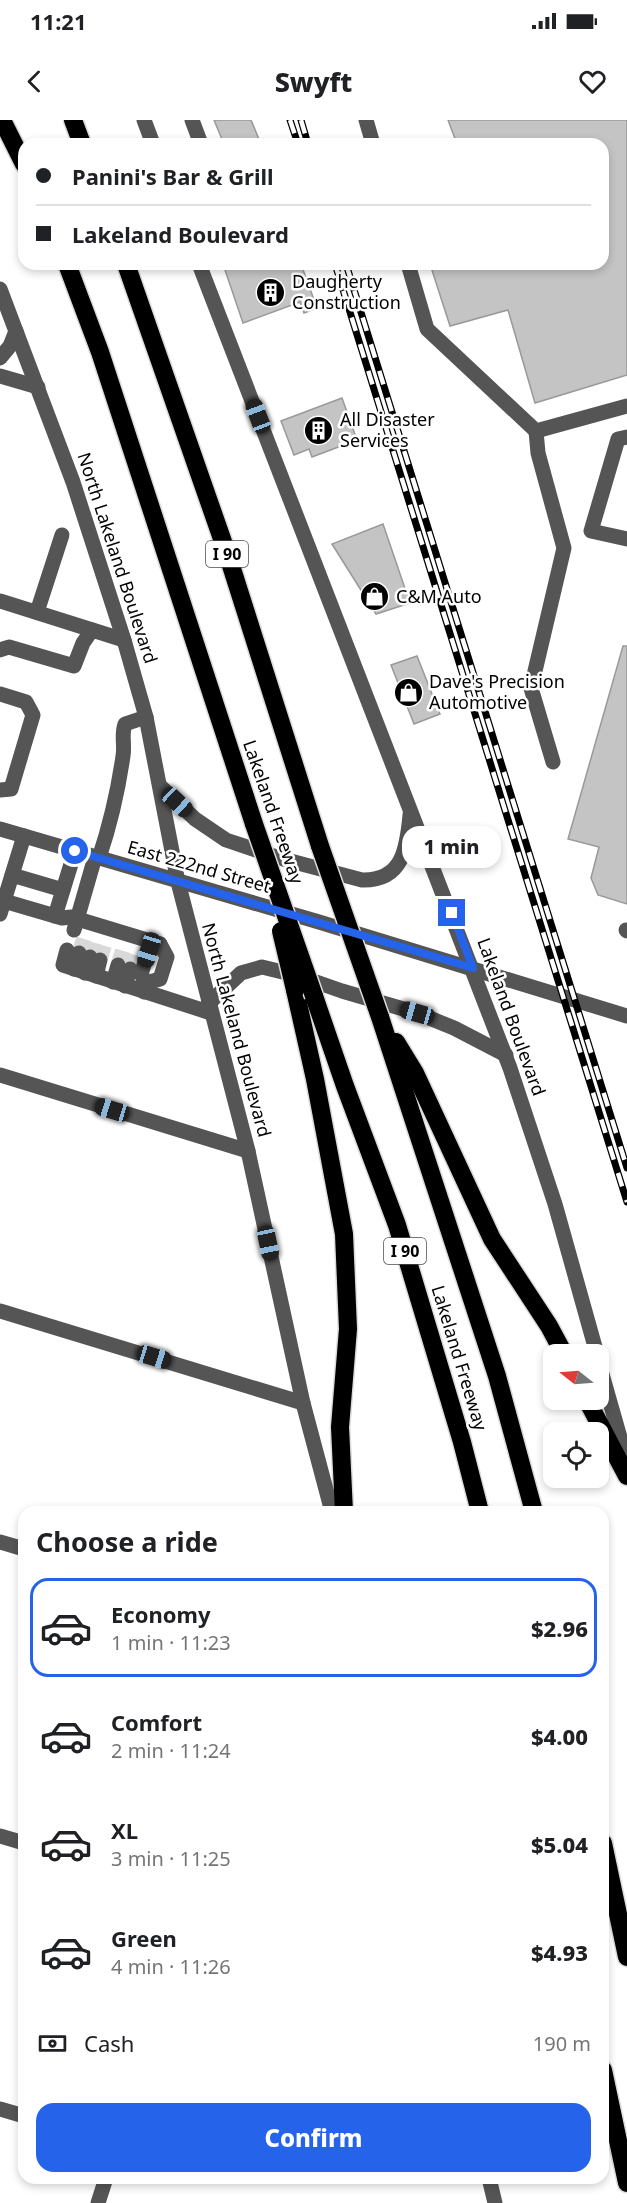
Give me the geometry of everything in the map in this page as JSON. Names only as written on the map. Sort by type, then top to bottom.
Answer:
[{"type":"highway","points":[[2,120],[18,152]]},
{"type":"highway","points":[[13,120],[20,138]]},
{"type":"highway","points":[[73,120],[80,138]]},
{"type":"highway","points":[[84,120],[88,138]]},
{"type":"highway","name":"Lakeland Freeway","points":[[69,270],[100,352],[254,824],[345,1086],[397,1224],[462,1442],[478,1506]]},
{"type":"highway","name":"Lakeland Freeway","points":[[128,270],[228,556],[320,846],[380,1017],[497,1376],[532,1506]]},
{"type":"highway","points":[[254,824],[315,1079],[344,1234],[348,1329],[340,1427],[344,1506]]},
{"type":"highway","points":[[380,1017],[416,1073],[492,1239],[559,1344]]},
{"type":"highway","points":[[592,1410],[627,1476]]},
{"type":"highway","points":[[609,1872],[627,1958]]},
{"type":"highway","points":[[609,2098],[627,2183]]},
{"type":"street","points":[[144,120],[151,138]]},
{"type":"street","points":[[192,120],[199,138]]},
{"type":"street","points":[[366,120],[372,138]]},
{"type":"street","name":"Lakeland Boulevard","points":[[201,270],[506,1055],[555,1204],[594,1344]]},
{"type":"street","points":[[410,270],[428,330],[536,431],[538,453],[564,548],[531,688],[553,762]]},
{"type":"street","name":"North Lakeland Boulevard","points":[[0,289],[72,482],[124,640],[146,717],[178,882],[248,1152],[303,1403],[330,1506]]},
{"type":"street","points":[[0,358],[10,346],[16,331]]},
{"type":"street","points":[[0,376],[38,387]]},
{"type":"street","points":[[536,431],[627,406]]},
{"type":"street","points":[[627,436],[618,439],[591,531],[627,539]]},
{"type":"street","points":[[38,612],[62,535]]},
{"type":"street","points":[[0,601],[124,640]]},
{"type":"street","points":[[0,650],[9,647],[74,666],[83,643],[92,630]]},
{"type":"street","points":[[0,694],[26,702],[33,715],[11,789],[0,790]]},
{"type":"street","points":[[92,929],[97,858],[108,831],[121,771],[124,750],[122,734],[125,724],[146,717]]},
{"type":"street","points":[[160,786],[195,819],[226,840],[283,859],[362,880],[374,880],[394,870],[401,860],[409,834],[411,810]]},
{"type":"street","name":"East 222nd Street","points":[[0,829],[473,968],[627,1016]]},
{"type":"street","points":[[24,836],[3,899],[132,941],[160,944],[149,950],[141,974],[145,988]]},
{"type":"street","points":[[55,916],[75,851]]},
{"type":"street","points":[[12,875],[63,890]]},
{"type":"street","points":[[85,972],[84,955],[63,965],[119,984],[145,988],[209,1008],[241,973],[262,967],[299,976],[417,1013],[454,1028],[506,1055]]},
{"type":"street","points":[[119,984],[124,967]]},
{"type":"street","points":[[0,1075],[248,1152]]},
{"type":"street","points":[[0,1311],[303,1403]]},
{"type":"street","points":[[609,1399],[627,1462]]},
{"type":"street","points":[[0,1542],[18,1548]]},
{"type":"street","points":[[0,1836],[18,1841]]},
{"type":"street","points":[[0,2109],[18,2114]]},
{"type":"street","points":[[98,2203],[104,2184]]},
{"type":"street","points":[[490,2184],[495,2203]]},
{"type":"building","points":[[214,120],[251,120],[258,138],[222,138]]},
{"type":"building","points":[[448,120],[627,120],[627,375],[535,403],[508,310],[450,326],[432,270],[609,270],[609,138],[455,138]]},
{"type":"building","name":"Daugherty Construction","points":[[225,270],[303,270],[317,308],[304,313],[300,302],[243,323]]},
{"type":"building","name":"All Disaster Services","points":[[342,398],[357,440],[312,457],[309,449],[294,455],[281,421]]},
{"type":"building","points":[[383,524],[410,603],[376,614],[332,544]]},
{"type":"building","points":[[623,646],[627,646],[627,904],[598,895],[591,878],[599,847],[568,839]]},
{"type":"building","points":[[417,656],[440,714],[414,724],[391,665]]},
{"type":"tunnel","points":[[79,953],[85,934]]},
{"type":"tunnel","points":[[90,957],[96,937]]},
{"type":"tunnel","points":[[100,960],[106,940]]},
{"type":"tunnel","points":[[118,965],[124,945]]},
{"type":"tunnel","points":[[130,969],[136,949]]},
{"type":"railway","points":[[290,120],[296,138]]},
{"type":"railway","points":[[301,120],[306,138]]},
{"type":"railway","points":[[337,270],[627,1202]]},
{"type":"railway","points":[[348,270],[627,1168]]},
{"type":"place","name":"Daugherty Construction","points":[[271,292]]},
{"type":"place","name":"All Disaster Services","points":[[319,430]]},
{"type":"place","name":"C&M Auto","points":[[375,597]]},
{"type":"place","name":"Dave's Precision Automotive","points":[[408,692]]},
{"type":"route","points":[[75,851],[473,968],[452,913]]}]
